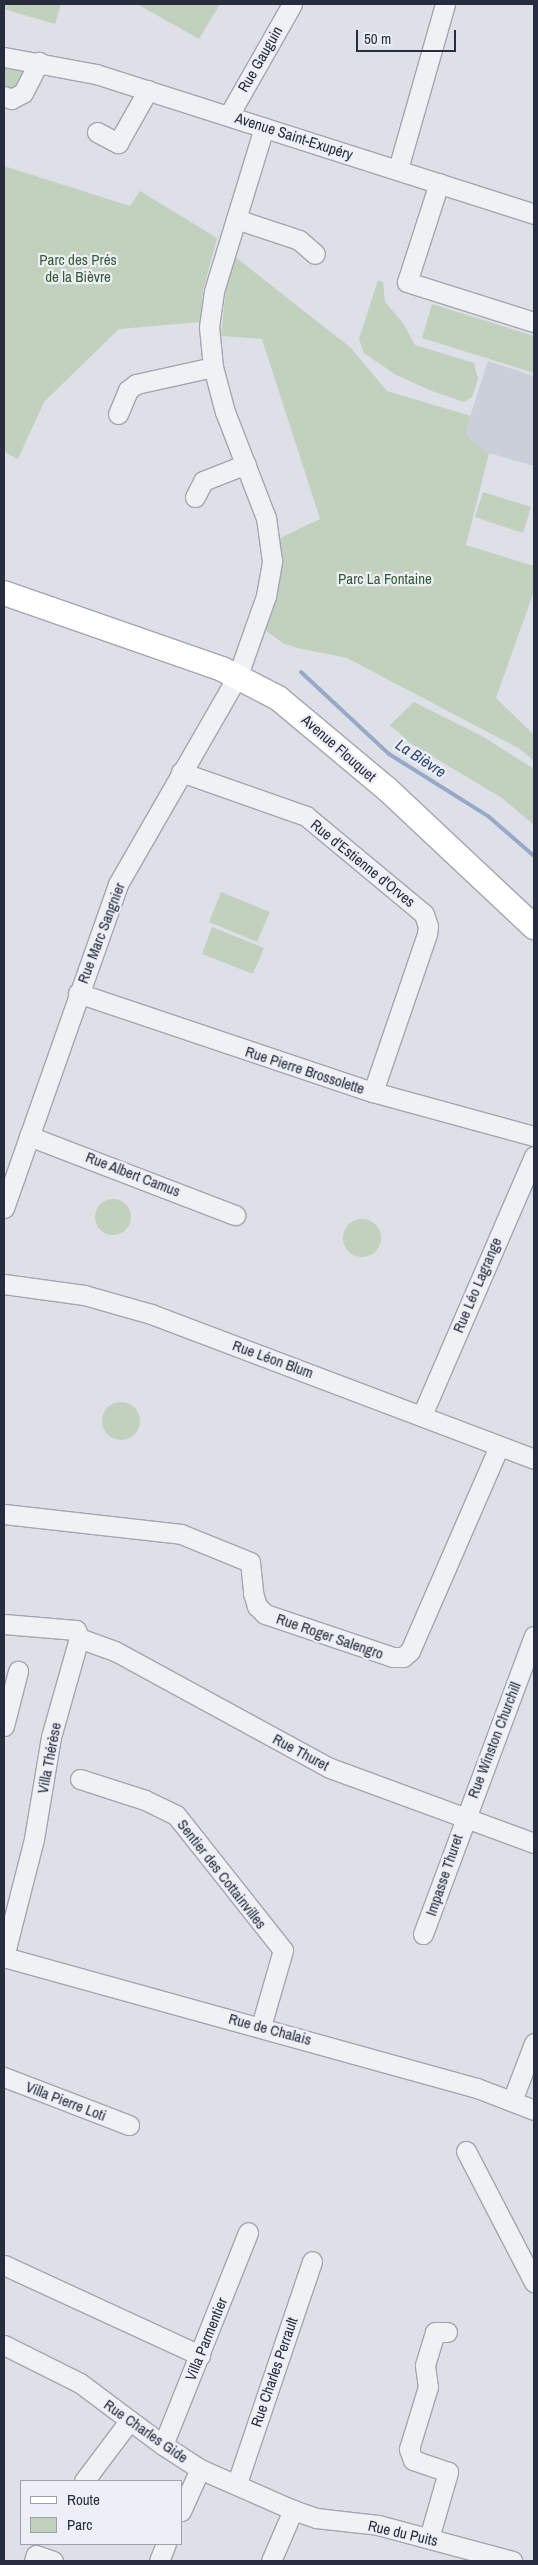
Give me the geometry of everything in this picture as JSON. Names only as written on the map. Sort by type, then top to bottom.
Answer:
[{"type":"main road","name":"Avenue Flouquet","points":[[4,592],[238,675],[278,698],[322,732],[534,927]]},
{"type":"street","name":"Rue Gauguin","points":[[229,115],[292,4]]},
{"type":"street","points":[[398,169],[445,4]]},
{"type":"street","name":"Avenue Saint-Exupéry","points":[[4,57],[96,74],[534,214]]},
{"type":"street","points":[[4,96],[11,99],[23,92],[39,62]]},
{"type":"street","points":[[97,132],[118,143],[148,90]]},
{"type":"street","name":"Rue Marc Sangnier","points":[[4,1208],[78,993],[118,884],[238,675],[266,596],[272,561],[266,518],[225,412],[213,367],[209,327],[214,291],[264,127]]},
{"type":"street","points":[[440,183],[407,282],[534,322]]},
{"type":"street","points":[[236,219],[299,240],[315,254]]},
{"type":"street","points":[[118,414],[128,390],[136,384],[213,367]]},
{"type":"street","points":[[195,497],[203,482],[246,464]]},
{"type":"street","name":"Rue d'Estienne d'Orves","points":[[181,772],[306,816],[424,914],[428,926],[426,934],[373,1092]]},
{"type":"street","name":"Rue Pierre Brossolette","points":[[78,993],[373,1092],[534,1136]]},
{"type":"street","name":"Rue Albert Camus","points":[[29,1136],[235,1215]]},
{"type":"street","name":"Rue Léo Lagrange","points":[[422,1415],[534,1156]]},
{"type":"street","name":"Rue Léon Blum","points":[[4,1284],[84,1295],[151,1314],[534,1459]]},
{"type":"street","name":"Rue Roger Salengro","points":[[8,1515],[163,1529],[181,1534],[250,1562],[253,1593],[257,1606],[265,1614],[393,1657],[403,1657],[410,1651],[499,1446]]},
{"type":"street","points":[[4,1624],[76,1630],[78,1638]]},
{"type":"street","name":"Rue Winston Churchill","points":[[464,1817],[534,1636]]},
{"type":"street","name":"Rue Thuret","points":[[78,1638],[115,1650],[330,1768],[534,1843]]},
{"type":"street","name":"Villa Thérèse","points":[[4,1957],[34,1839],[51,1737],[78,1638]]},
{"type":"street","points":[[4,1726],[18,1671]]},
{"type":"street","name":"Sentier des Cottainvilles","points":[[80,1779],[145,1800],[176,1815],[283,1950],[262,2026]]},
{"type":"street","name":"Impasse Thuret","points":[[423,1934],[464,1817]]},
{"type":"street","name":"Rue de Chalais","points":[[4,1957],[262,2026],[512,2101],[534,2110]]},
{"type":"street","points":[[512,2101],[534,2043]]},
{"type":"street","name":"Villa Pierre Loti","points":[[4,2078],[129,2125]]},
{"type":"street","points":[[466,2151],[534,2282]]},
{"type":"street","name":"Villa Parmentier","points":[[163,2445],[248,2232]]},
{"type":"street","name":"Rue Charles Perrault","points":[[237,2483],[312,2262]]},
{"type":"street","points":[[4,2265],[200,2355]]},
{"type":"street","points":[[429,2538],[448,2472],[413,2460],[409,2449],[428,2387],[425,2365],[434,2332],[447,2332]]},
{"type":"street","name":"Rue Charles Gide","points":[[4,2345],[80,2383],[163,2445],[200,2468],[237,2483],[293,2510]]},
{"type":"street","points":[[85,2480],[130,2420]]},
{"type":"street","points":[[182,2509],[200,2468]]},
{"type":"street","points":[[271,2561],[293,2510]]},
{"type":"street","name":"Rue du Puits","points":[[293,2510],[316,2518],[378,2525],[429,2538],[474,2556],[512,2561]]},
{"type":"street","points":[[158,2561],[166,2545]]},
{"type":"street","points":[[34,2561],[36,2555],[53,2561]]},
{"type":"shaded area","points":[[488,361],[534,376],[534,466],[489,453],[464,435]]},
{"type":"green space","points":[[4,4],[61,4],[55,24],[4,9]]},
{"type":"green space","points":[[137,4],[220,4],[199,39]]},
{"type":"green space","points":[[4,67],[25,69],[20,91],[4,93]]},
{"type":"green space","name":"Parc des Prés de la Bièvre","points":[[4,166],[130,206],[140,191],[217,238],[203,291],[201,322],[119,329],[44,402],[18,459],[4,452]]},
{"type":"green space","name":"Parc La Fontaine","points":[[234,256],[351,348],[387,391],[471,416],[465,435],[489,453],[466,545],[534,566],[534,591],[496,698],[534,735],[534,761],[520,749],[347,658],[297,648],[283,643],[261,627],[276,540],[320,519],[262,339],[221,336],[226,288]]},
{"type":"green space","points":[[378,280],[383,282],[385,302],[403,323],[415,345],[474,363],[478,379],[472,397],[464,402],[432,391],[396,375],[364,353],[359,339]]},
{"type":"green space","points":[[432,304],[534,336],[534,373],[422,338]]},
{"type":"green space","points":[[483,492],[531,507],[523,533],[475,517]]},
{"type":"green space","points":[[414,702],[482,736],[534,769],[534,825],[502,798],[410,743],[390,725]]},
{"type":"green space","points":[[221,892],[270,912],[257,942],[209,922]]},
{"type":"green space","points":[[212,927],[264,948],[253,974],[202,954]]},
{"type":"green space","points":[[113,1199],[126,1204],[131,1217],[126,1230],[113,1235],[100,1230],[95,1217],[100,1204]]},
{"type":"green space","points":[[362,1219],[375,1225],[381,1238],[375,1251],[362,1257],[349,1251],[343,1238],[349,1225]]},
{"type":"green space","points":[[121,1402],[128,1403],[134,1408],[139,1414],[139,1428],[134,1434],[128,1439],[121,1440],[114,1439],[108,1434],[103,1428],[102,1421],[103,1414],[108,1408],[114,1403]]},
{"type":"waterway","name":"La Bièvre","points":[[301,672],[389,754],[488,816],[534,856]]}]
